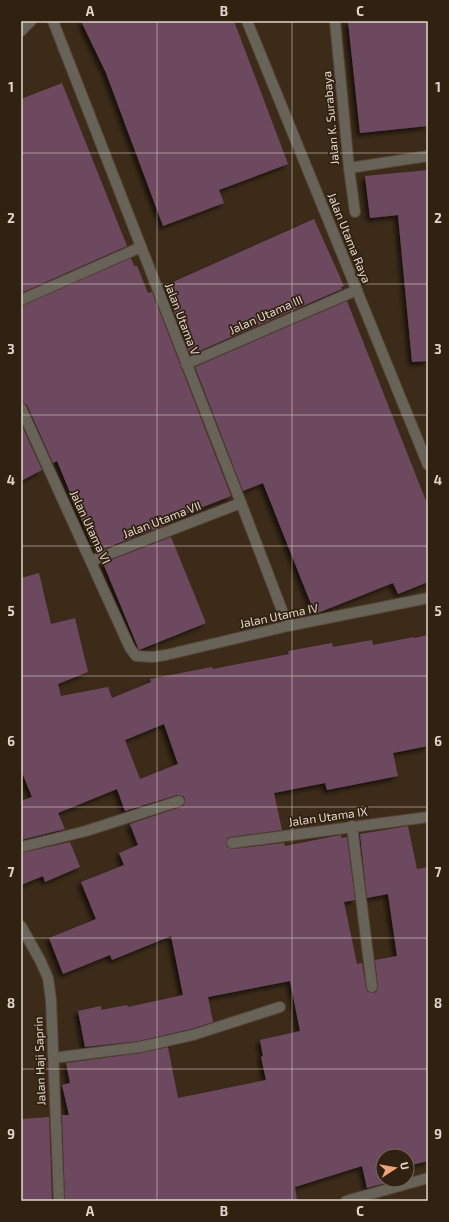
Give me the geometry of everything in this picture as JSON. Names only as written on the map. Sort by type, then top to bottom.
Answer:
[{"type":"street","points":[[21,31],[31,21]]},
{"type":"street","name":"Jalan Utama V","points":[[53,21],[288,626]]},
{"type":"street","name":"Jalan Utama Raya","points":[[247,21],[428,465]]},
{"type":"street","name":"Jalan K. Surabaya","points":[[335,21],[348,168],[355,212]]},
{"type":"street","points":[[348,168],[428,156]]},
{"type":"street","points":[[21,300],[140,247]]},
{"type":"street","name":"Jalan Utama III","points":[[186,364],[356,290]]},
{"type":"street","name":"Jalan Utama VI","points":[[21,408],[130,648],[136,656]]},
{"type":"street","name":"Jalan Utama VII","points":[[91,561],[241,503]]},
{"type":"street","name":"Jalan Utama IV","points":[[136,656],[153,657],[166,655],[288,626],[428,598]]},
{"type":"street","points":[[21,847],[86,831],[179,801]]},
{"type":"street","name":"Jalan Utama IX","points":[[232,843],[428,817]]},
{"type":"street","points":[[352,826],[372,987]]},
{"type":"street","name":"Jalan Haji Saprin","points":[[21,926],[48,978],[51,1000],[59,1201]]},
{"type":"street","points":[[53,1058],[140,1047],[193,1035],[280,1007]]},
{"type":"street","points":[[346,1201],[428,1178]]},
{"type":"building","points":[[81,21],[234,21],[288,164],[219,190],[224,203],[163,226],[106,73]]},
{"type":"building","points":[[348,21],[428,21],[428,126],[360,133]]},
{"type":"building","points":[[62,83],[127,246],[21,293],[21,99]]},
{"type":"building","points":[[428,170],[428,361],[412,362],[398,215],[370,218],[365,176]]},
{"type":"building","points":[[314,219],[344,286],[341,287],[342,289],[190,355],[164,286]]},
{"type":"building","points":[[131,258],[134,266],[137,266],[148,293],[152,292],[231,496],[165,522],[166,525],[98,551],[94,542],[91,543],[57,461],[53,463],[27,405],[21,402],[21,306]]},
{"type":"building","points":[[347,301],[428,506],[428,582],[398,594],[393,583],[315,614],[263,483],[243,491],[195,367]]},
{"type":"building","points":[[21,424],[42,470],[21,481]]},
{"type":"building","points":[[171,537],[206,623],[139,650],[103,563]]},
{"type":"building","points":[[39,573],[51,624],[75,618],[88,672],[58,684],[61,696],[108,687],[112,698],[151,682],[150,679],[212,667],[213,669],[289,654],[288,651],[332,643],[333,647],[372,640],[373,645],[428,635],[428,746],[393,753],[398,776],[327,790],[325,783],[274,793],[282,830],[231,837],[228,838],[226,843],[227,847],[233,849],[284,843],[285,846],[341,835],[341,838],[347,837],[355,900],[344,902],[357,964],[362,963],[367,991],[372,993],[376,992],[378,987],[375,960],[397,956],[388,894],[367,898],[360,834],[408,826],[417,869],[428,867],[428,1161],[415,1164],[415,1148],[375,1148],[375,1186],[367,1188],[362,1166],[295,1187],[297,1201],[65,1201],[62,1115],[69,1115],[62,1085],[70,1083],[66,1063],[141,1053],[168,1047],[178,1098],[266,1080],[261,1057],[263,1056],[260,1040],[300,1031],[290,981],[208,997],[213,1022],[191,1029],[139,1041],[85,1047],[78,1011],[101,1006],[101,1010],[127,1005],[128,1007],[183,995],[171,936],[112,960],[110,955],[63,974],[49,938],[96,919],[81,882],[124,865],[119,853],[138,845],[130,824],[181,807],[184,805],[185,799],[183,796],[177,795],[125,811],[117,789],[58,813],[65,829],[21,840],[21,801],[32,797],[21,770],[21,578]],"holes":[[[164,724],[178,764],[140,779],[125,740]]]},
{"type":"building","points":[[70,842],[80,867],[45,882],[43,876],[21,885],[21,853]]},
{"type":"building","points":[[49,1117],[52,1201],[21,1201],[21,1119]]}]
